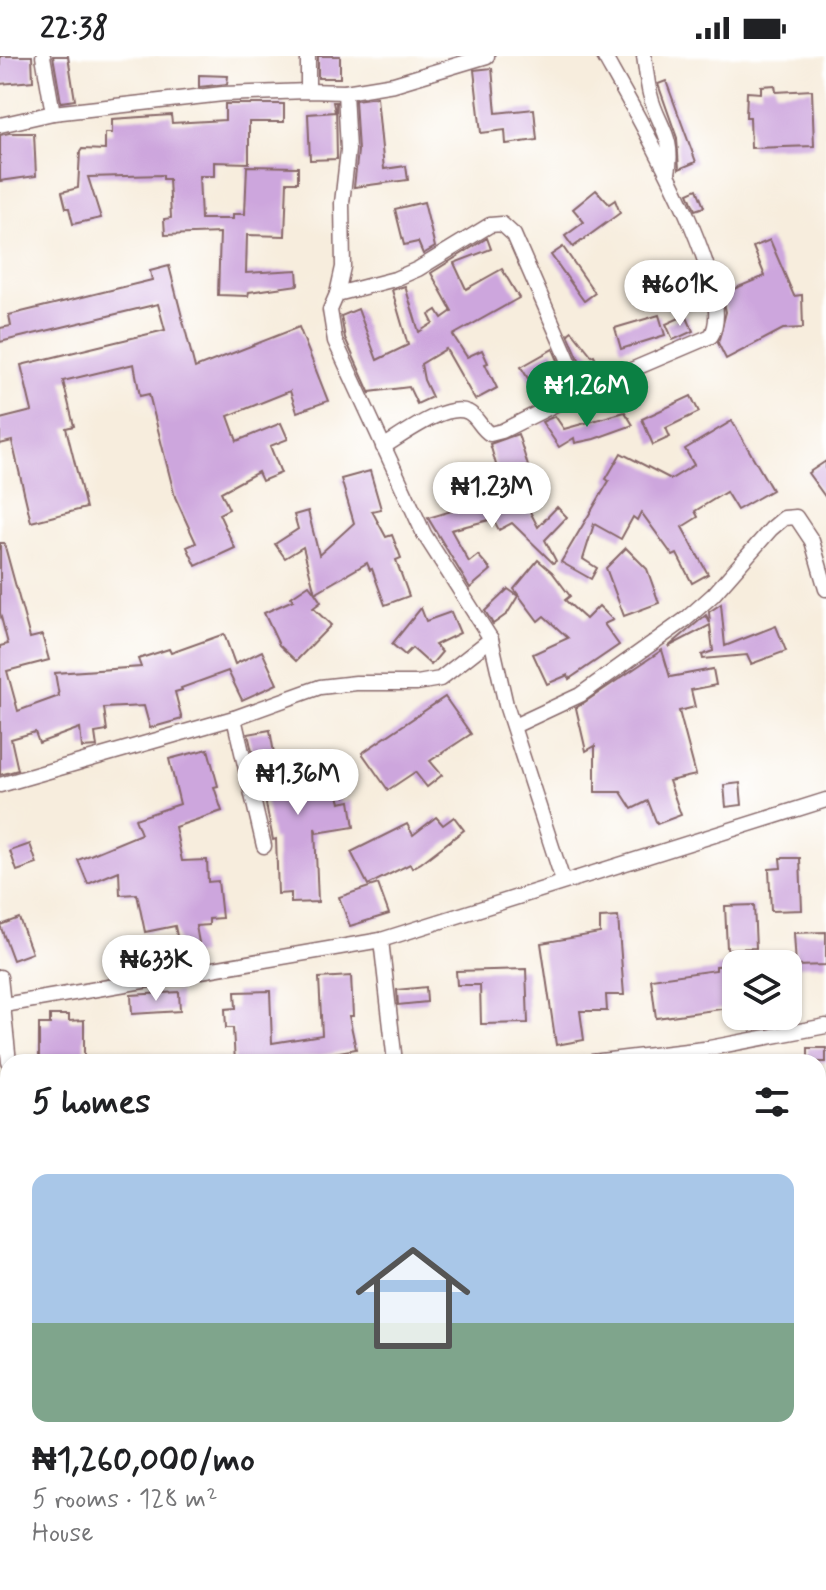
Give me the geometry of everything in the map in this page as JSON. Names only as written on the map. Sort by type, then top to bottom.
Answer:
[{"type":"street","points":[[43,56],[53,113]]},
{"type":"street","points":[[308,56],[308,91]]},
{"type":"street","points":[[0,125],[53,113],[223,94],[345,92],[394,84],[487,56]]},
{"type":"street","points":[[383,447],[448,411],[465,410],[474,416],[482,430],[490,434],[502,431],[582,391],[711,336],[716,329],[718,315],[714,293],[686,210],[604,56]]},
{"type":"street","points":[[644,56],[650,96],[665,128],[671,159],[668,173]]},
{"type":"street","points":[[345,92],[348,150],[342,203],[343,267],[330,310],[335,341],[424,534],[491,639],[514,726],[563,881]]},
{"type":"street","points":[[337,294],[395,279],[428,264],[490,225],[502,224],[514,235],[582,391]]},
{"type":"street","points":[[514,726],[580,695],[686,619],[713,595],[784,518],[796,517],[812,541],[826,589]]},
{"type":"street","points":[[0,785],[234,718],[320,687],[356,683],[417,683],[440,679],[491,639]]},
{"type":"street","points":[[234,718],[264,846]]},
{"type":"street","points":[[4,1005],[381,940],[826,800]]},
{"type":"street","points":[[381,940],[394,1054]]},
{"type":"street","points":[[0,977],[8,1054]]},
{"type":"street","points":[[661,1054],[826,1026]]},
{"type":"building","points":[[0,56],[32,56],[33,81],[0,84]]},
{"type":"building","points":[[53,56],[68,56],[75,100],[61,102]]},
{"type":"building","points":[[318,56],[340,56],[340,78],[318,78]]},
{"type":"building","points":[[492,68],[496,113],[534,109],[537,140],[506,144],[505,130],[481,133],[474,70]]},
{"type":"building","points":[[199,75],[228,76],[227,84],[199,87]]},
{"type":"building","points":[[666,81],[696,162],[679,169],[677,138],[658,84]]},
{"type":"building","points":[[775,85],[776,92],[812,90],[814,146],[751,148],[750,117],[746,117],[747,92],[761,93],[761,86]]},
{"type":"building","points":[[377,97],[384,169],[406,166],[408,180],[354,187],[358,151],[355,100]]},
{"type":"building","points":[[333,102],[336,102],[337,159],[310,160],[308,114],[335,112]]},
{"type":"building","points":[[225,104],[284,104],[284,122],[249,122],[249,163],[214,162],[214,176],[199,176],[201,219],[233,219],[233,214],[245,214],[247,166],[298,167],[298,182],[287,182],[285,236],[247,235],[246,273],[297,270],[298,285],[249,292],[248,296],[218,295],[220,233],[165,235],[164,219],[171,218],[169,179],[163,179],[163,175],[88,177],[101,218],[73,224],[69,208],[66,208],[62,192],[78,188],[80,152],[82,149],[105,150],[105,133],[112,133],[112,119],[171,115],[172,123],[225,120]]},
{"type":"building","points":[[34,133],[36,176],[0,181],[0,135]]},
{"type":"building","points":[[697,189],[704,207],[695,210],[688,193]]},
{"type":"building","points":[[596,190],[609,204],[615,200],[620,213],[573,247],[565,236],[584,222],[573,209]]},
{"type":"building","points":[[424,202],[435,247],[423,254],[418,242],[404,245],[395,209]]},
{"type":"building","points":[[487,238],[491,249],[454,263],[466,289],[502,269],[519,298],[453,335],[467,357],[482,350],[497,388],[475,400],[446,349],[421,364],[432,397],[417,404],[409,387],[370,394],[345,338],[341,316],[358,309],[377,360],[408,345],[392,290],[405,286],[419,332],[433,323],[429,315],[437,310],[442,318],[452,311],[431,273]]},
{"type":"building","points":[[770,240],[794,296],[802,295],[803,328],[783,329],[726,359],[718,343],[726,312],[716,265],[729,291],[765,276],[753,247]]},
{"type":"building","points":[[563,247],[595,293],[584,301],[551,255]]},
{"type":"building","points":[[169,266],[195,368],[299,327],[328,401],[297,412],[290,391],[228,416],[237,441],[281,423],[288,439],[270,446],[281,473],[262,481],[258,472],[221,492],[229,509],[219,514],[235,548],[196,566],[187,547],[196,543],[175,497],[149,394],[140,396],[134,364],[63,381],[74,426],[66,428],[86,508],[31,522],[12,441],[0,444],[0,419],[32,411],[21,365],[165,330],[158,304],[0,342],[0,328],[11,326],[9,315],[152,280],[150,271]]},
{"type":"building","points":[[659,315],[665,335],[621,349],[615,328]]},
{"type":"building","points":[[686,315],[693,331],[673,340],[666,324]]},
{"type":"building","points":[[572,331],[594,355],[602,370],[587,378],[568,334]]},
{"type":"building","points":[[553,349],[564,374],[535,390],[521,367]]},
{"type":"building","points":[[691,396],[699,412],[666,428],[670,437],[653,445],[642,419]]},
{"type":"building","points":[[625,412],[633,425],[594,439],[575,443],[574,438],[559,447],[542,422],[555,416],[564,429]]},
{"type":"building","points":[[732,421],[772,490],[737,510],[726,492],[695,511],[698,517],[682,527],[708,574],[692,583],[677,554],[673,556],[641,512],[637,520],[633,517],[621,539],[594,524],[583,559],[597,568],[591,579],[561,562],[609,481],[606,479],[621,453],[671,479],[694,465],[685,449]]},
{"type":"building","points":[[518,434],[528,466],[499,475],[490,444]]},
{"type":"building","points":[[826,461],[826,498],[808,473]]},
{"type":"building","points":[[370,471],[381,509],[372,511],[386,537],[392,535],[401,558],[396,560],[409,596],[385,605],[367,563],[315,593],[303,547],[285,558],[275,544],[298,529],[294,515],[308,511],[319,555],[354,523],[341,479]]},
{"type":"building","points":[[496,490],[508,511],[525,502],[538,527],[557,507],[567,517],[545,540],[556,561],[553,563],[512,523],[499,530],[493,519],[451,530],[469,562],[478,555],[491,570],[470,588],[428,518],[455,510]]},
{"type":"building","points":[[0,543],[4,543],[30,638],[42,635],[49,660],[7,671],[18,711],[59,696],[55,673],[141,667],[138,659],[169,649],[171,653],[224,634],[235,664],[262,651],[277,684],[242,700],[228,671],[175,692],[182,719],[150,728],[144,706],[104,708],[107,731],[95,733],[97,747],[82,748],[80,728],[39,743],[35,732],[11,739],[18,770],[0,775],[0,646],[8,644],[0,613]]},
{"type":"building","points":[[626,548],[647,569],[659,603],[624,616],[606,568]]},
{"type":"building","points":[[538,560],[552,572],[570,596],[565,600],[586,619],[599,606],[613,620],[604,624],[619,645],[569,679],[568,675],[547,684],[533,654],[568,638],[544,616],[538,621],[514,589]]},
{"type":"building","points":[[309,585],[321,602],[313,608],[331,625],[296,661],[279,645],[264,613],[293,600],[291,597]]},
{"type":"building","points":[[508,589],[518,596],[507,614],[493,624],[485,611]]},
{"type":"building","points":[[721,604],[725,646],[776,626],[786,651],[751,664],[747,655],[703,659],[702,655],[713,651],[710,625],[668,647],[706,615],[710,623],[709,612]]},
{"type":"building","points":[[421,608],[426,621],[451,612],[460,633],[435,645],[442,652],[431,665],[412,648],[405,655],[392,644]]},
{"type":"building","points":[[662,650],[670,677],[713,669],[716,685],[691,690],[695,707],[679,711],[696,775],[669,781],[681,815],[657,824],[648,801],[632,809],[621,792],[595,792],[595,746],[586,751],[576,708]]},
{"type":"building","points":[[445,697],[471,734],[430,761],[442,775],[427,787],[415,772],[388,790],[362,753]]},
{"type":"building","points":[[270,730],[278,777],[330,763],[340,803],[350,801],[354,827],[317,833],[315,828],[318,902],[291,903],[291,893],[278,894],[276,839],[273,840],[260,773],[257,773],[248,734]]},
{"type":"building","points":[[208,749],[218,786],[214,787],[222,811],[175,827],[182,861],[207,860],[208,882],[218,881],[222,918],[209,919],[209,925],[196,926],[201,954],[181,957],[175,926],[145,932],[137,894],[120,895],[119,871],[88,884],[78,860],[141,834],[135,819],[180,804],[169,759]]},
{"type":"building","points":[[740,783],[742,805],[726,807],[724,785]]},
{"type":"building","points":[[436,817],[443,825],[454,817],[464,830],[421,863],[412,868],[410,864],[368,885],[351,852],[407,824],[413,835]]},
{"type":"building","points":[[30,844],[37,864],[17,871],[10,851]]},
{"type":"building","points":[[780,858],[800,858],[802,910],[771,911],[769,869],[781,868]]},
{"type":"building","points":[[378,884],[389,914],[350,926],[339,897]]},
{"type":"building","points":[[754,905],[756,948],[727,949],[725,906]]},
{"type":"building","points":[[618,917],[624,995],[606,995],[607,1011],[580,1011],[584,1040],[556,1045],[541,943],[600,933],[600,918]]},
{"type":"building","points":[[19,918],[32,953],[13,960],[0,925]]},
{"type":"building","points":[[826,932],[826,965],[802,966],[802,950],[795,950],[794,933]]},
{"type":"building","points":[[716,966],[722,966],[722,1009],[656,1018],[651,979],[716,970]]},
{"type":"building","points":[[526,969],[528,1023],[481,1024],[480,985],[457,985],[456,971]]},
{"type":"building","points":[[351,976],[353,1016],[349,1016],[356,1049],[328,1054],[235,1054],[233,1028],[226,1028],[225,1009],[236,1008],[235,992],[270,991],[272,1043],[322,1035],[319,978]]},
{"type":"building","points":[[426,987],[427,1002],[398,1005],[397,990]]},
{"type":"building","points":[[179,992],[180,1011],[132,1014],[131,995]]},
{"type":"building","points":[[50,1015],[69,1015],[69,1021],[84,1020],[84,1054],[39,1054],[39,1024],[50,1024]]},
{"type":"building","points":[[808,1048],[826,1048],[826,1054],[808,1054]]}]
